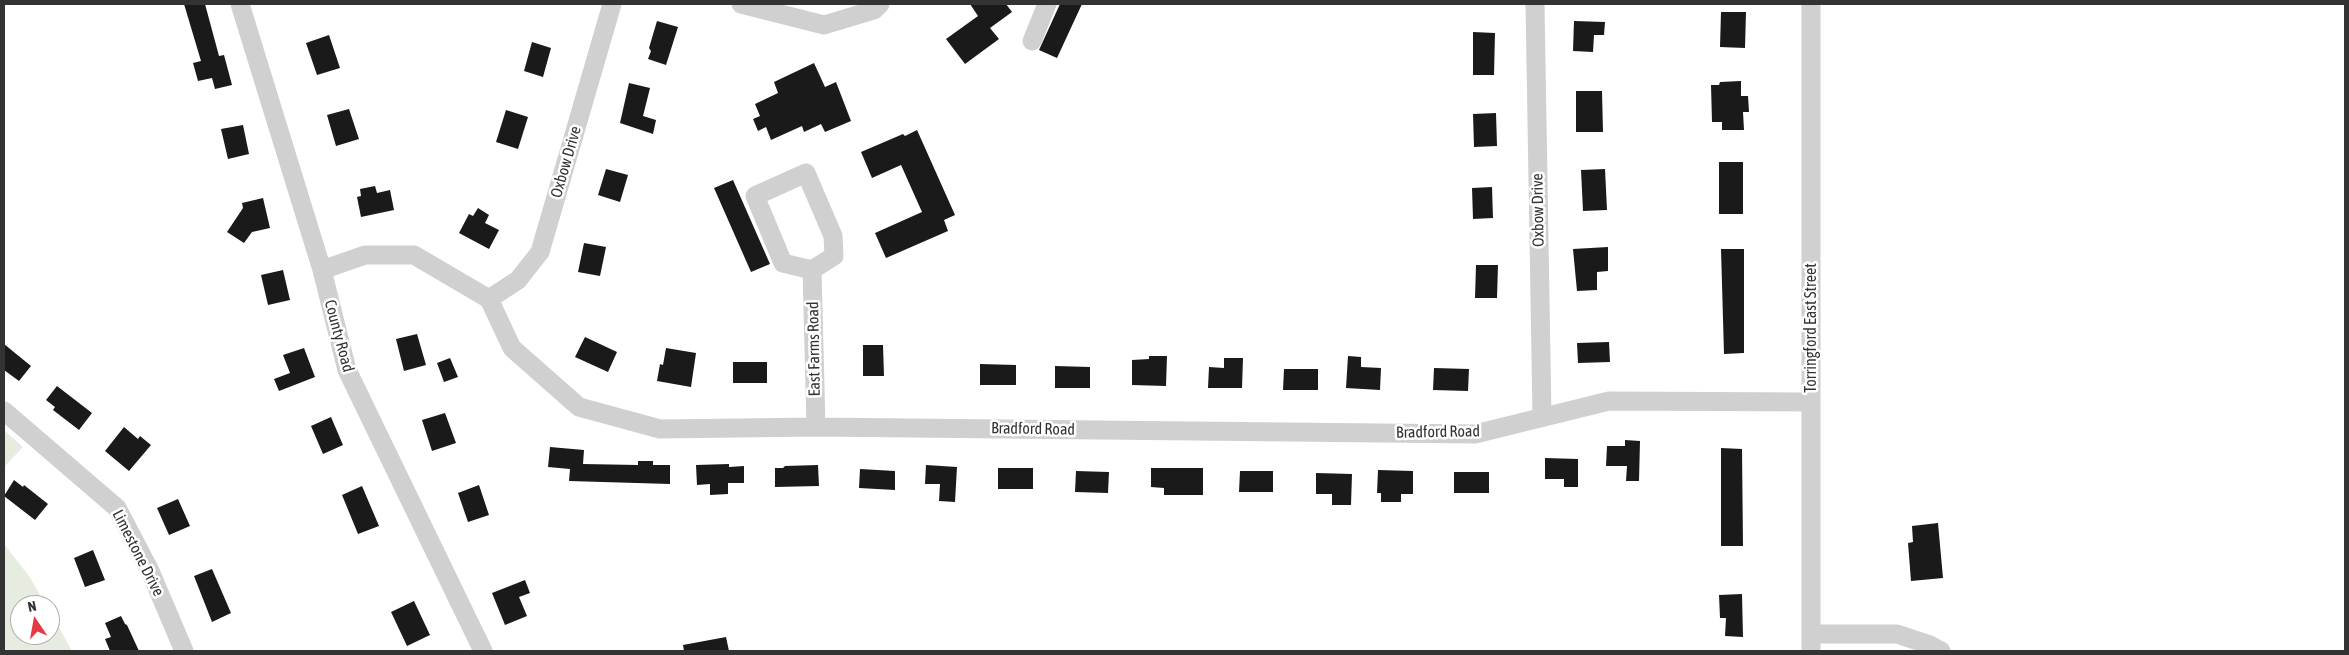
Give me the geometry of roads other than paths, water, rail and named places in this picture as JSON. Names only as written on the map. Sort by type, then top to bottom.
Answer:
[{"type":"street","name":"County Road","points":[[240,4],[322,270],[347,370],[483,651]]},
{"type":"street","name":"Oxbow Drive","points":[[489,300],[518,280],[540,252],[612,4]]},
{"type":"street","points":[[741,4],[824,25],[874,10],[880,4]]},
{"type":"street","points":[[1032,41],[1047,4]]},
{"type":"street","name":"Oxbow Drive","points":[[1535,4],[1542,416]]},
{"type":"street","name":"Torringford East Street","points":[[1811,643],[1812,4]]},
{"type":"street","points":[[806,173],[833,236],[834,256],[812,270],[783,263],[755,196],[806,173]]},
{"type":"street","points":[[322,270],[365,255],[414,255],[489,300]]},
{"type":"street","name":"East Farms Road","points":[[812,270],[816,427]]},
{"type":"street","name":"Bradford Road","points":[[489,300],[512,348],[580,407],[660,429],[816,427],[1475,434],[1609,401],[1810,402]]},
{"type":"street","name":"Limestone Drive","points":[[4,410],[117,508],[150,571],[184,651]]},
{"type":"street","points":[[1811,643],[1897,634],[1930,645],[1941,651]]}]
